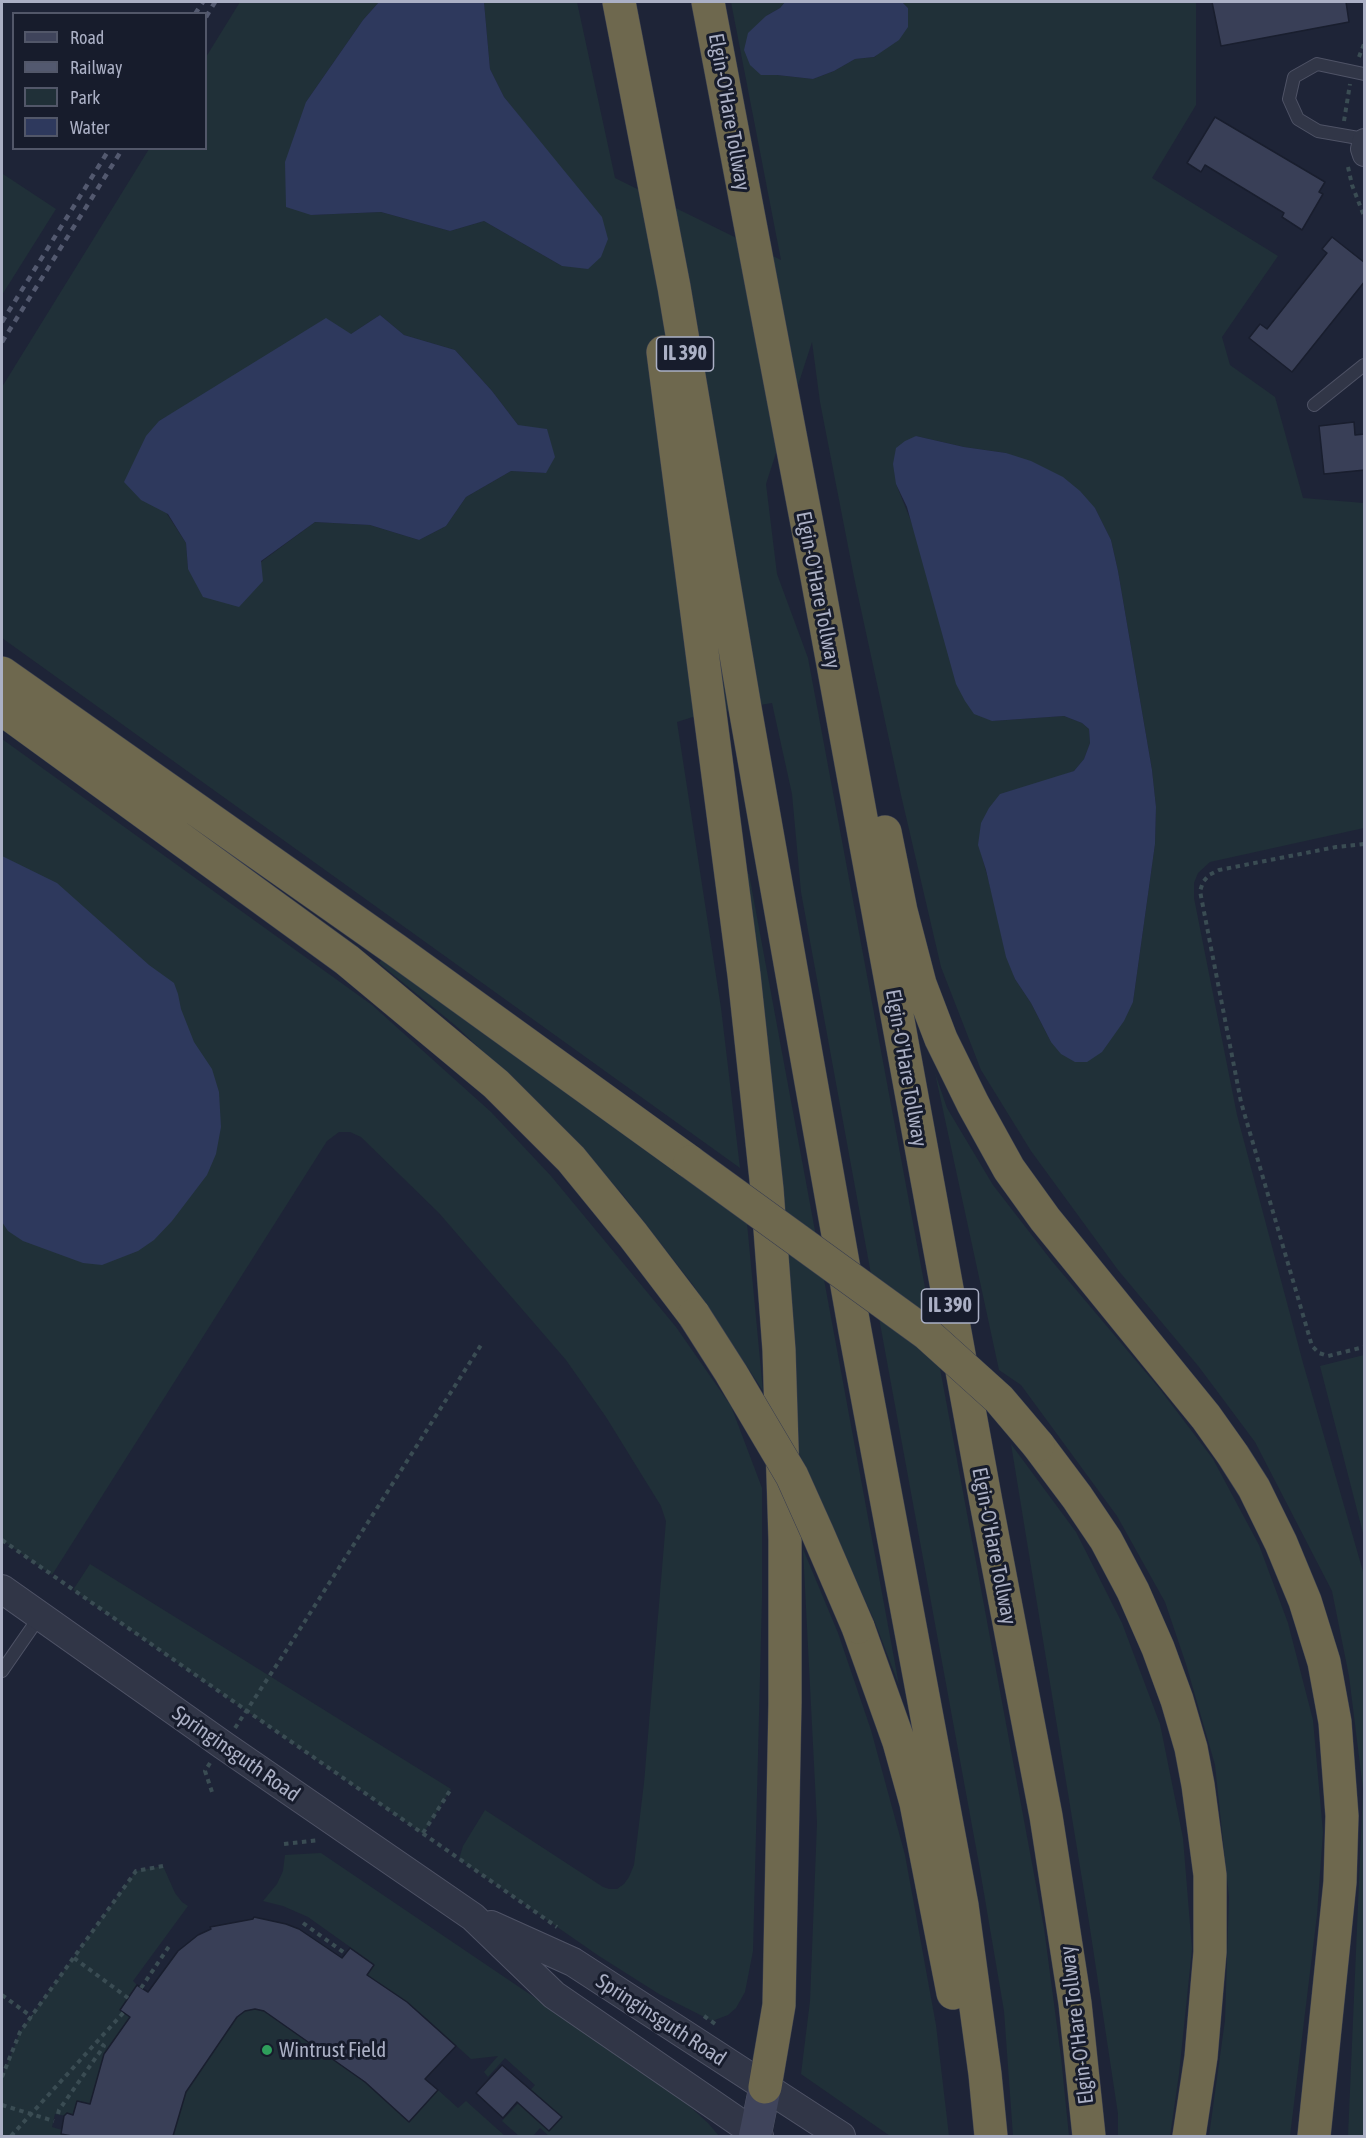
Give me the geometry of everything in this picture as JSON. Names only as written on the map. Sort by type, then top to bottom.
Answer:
[{"type":"highway","points":[[604,2],[655,291],[744,975],[766,1190],[779,1350],[785,1540],[785,1714],[779,2005],[765,2087]]},
{"type":"highway","name":"IL 390","points":[[620,2],[674,287],[745,708],[855,1331],[963,1905],[983,2050],[991,2136]]},
{"type":"highway","name":"Elgin-O'Hare Tollway","points":[[708,2],[815,566],[979,1467],[1046,1816],[1076,2003],[1089,2136]]},
{"type":"highway","points":[[815,566],[838,610],[901,911],[920,984],[941,1039],[973,1104],[1009,1168],[1045,1219],[1206,1417],[1233,1455],[1254,1488],[1281,1543],[1305,1601],[1324,1662],[1335,1722],[1342,1816],[1340,1882],[1314,2136]]},
{"type":"highway","points":[[2,673],[396,950],[927,1334],[999,1399],[1038,1445],[1106,1540],[1133,1591],[1158,1648],[1191,1748],[1210,1875],[1210,1952],[1201,2057],[1189,2136]]},
{"type":"highway","points":[[2,709],[347,960],[496,1084],[571,1159],[633,1234],[694,1315],[731,1372],[792,1476],[858,1627],[899,1742],[916,1803],[950,1973],[971,2136]]},
{"type":"main road","points":[[757,2136],[765,2087]]},
{"type":"street","points":[[1365,139],[1362,149],[1365,155]]},
{"type":"street","name":"Springinsguth Road","points":[[2,1588],[223,1745],[473,1917],[554,1995],[757,2136]]},
{"type":"street","name":"Springinsguth Road","points":[[473,1917],[573,1962],[841,2136]]},
{"type":"lane","points":[[1365,74],[1317,64],[1294,77],[1289,99],[1298,119],[1318,131],[1365,139]]},
{"type":"lane","points":[[1314,405],[1365,365]]},
{"type":"lane","points":[[2,1671],[40,1616]]},
{"type":"path","points":[[1365,844],[1336,847],[1219,870],[1209,875],[1200,891],[1241,1102],[1312,1346],[1319,1353],[1328,1356],[1365,1347]]},
{"type":"path","points":[[213,1795],[205,1772],[481,1344]]},
{"type":"path","points":[[2,1540],[562,1930]]},
{"type":"path","points":[[423,1834],[451,1789]]},
{"type":"path","points":[[2,2076],[20,2032],[136,1871],[163,1866]]},
{"type":"path","points":[[303,1923],[346,1954]]},
{"type":"path","points":[[141,1988],[170,1945]]},
{"type":"path","points":[[74,1958],[128,1998]]},
{"type":"path","points":[[2,1995],[32,2017]]},
{"type":"path","points":[[11,2136],[124,2012]]},
{"type":"path","points":[[703,2016],[726,2032]]},
{"type":"path","points":[[58,2114],[104,2046],[98,2041]]},
{"type":"path","points":[[2,2105],[54,2121]]},
{"type":"green space","points":[[240,2],[379,2],[363,20],[306,102],[311,215],[381,212],[450,231],[484,221],[562,266],[549,154],[504,97],[490,69],[484,2],[577,2],[615,178],[781,260],[731,2],[785,2],[780,8],[766,16],[761,75],[813,79],[834,71],[855,59],[875,57],[908,8],[902,2],[1196,2],[1196,105],[1152,178],[1278,256],[1222,337],[1230,365],[1275,397],[1303,498],[1364,503],[1364,828],[1210,862],[1198,873],[1194,883],[1194,898],[1237,1115],[1303,1363],[1364,1575],[1364,2136],[1348,2136],[1363,1789],[1349,1676],[1332,1591],[1255,1442],[1199,1367],[1118,1270],[1031,1151],[981,1070],[941,967],[901,795],[854,577],[820,402],[812,342],[766,484],[777,574],[808,658],[1044,1928],[1069,2136],[1013,2136],[1004,2011],[801,892],[792,794],[772,703],[696,716],[677,722],[721,1008],[740,1168],[2,638],[2,387],[148,150],[207,150],[207,55]],"holes":[[[380,315],[404,335],[455,350],[492,391],[518,425],[545,473],[511,471],[466,497],[446,526],[419,540],[370,525],[315,522],[261,562],[188,569],[186,543],[167,514],[159,421],[181,409],[351,334]],[[916,436],[964,447],[1006,453],[1095,508],[1111,540],[1118,571],[1152,770],[1156,807],[1155,844],[1133,1002],[1051,1042],[1031,1003],[1015,979],[979,845],[1058,777],[1074,771],[1084,759],[1090,743],[1089,729],[1082,723],[1064,716],[992,721],[896,484]]]},
{"type":"green space","points":[[2,175],[56,209],[2,295]]},
{"type":"green space","points":[[2,739],[372,1005],[491,1112],[551,1176],[676,1327],[731,1406],[762,1488],[762,1598],[753,1951],[745,1992],[736,2008],[728,2015],[712,2021],[659,1994],[599,1956],[459,1859],[463,1846],[485,1810],[603,1887],[617,1889],[629,1877],[634,1865],[644,1783],[666,1521],[661,1506],[606,1417],[566,1360],[439,1213],[361,1137],[350,1132],[339,1132],[327,1141],[52,1575],[2,1540]]},
{"type":"green space","points":[[744,874],[749,874],[899,1685],[874,1620],[798,1451]]},
{"type":"green space","points":[[384,957],[747,1223],[763,1391],[693,1285],[623,1195],[557,1122],[456,1026],[379,963]]},
{"type":"green space","points":[[935,1073],[947,1108],[993,1185],[1051,1260],[1159,1388],[1213,1459],[1259,1545],[1288,1623],[1313,1720],[1323,1832],[1317,1915],[1290,2136],[1209,2136],[1225,2020],[1229,1897],[1215,1765],[1186,1664],[1165,1602],[1117,1516],[1021,1385],[999,1370]]},
{"type":"green space","points":[[1364,1355],[1364,1537],[1320,1366]]},
{"type":"green space","points":[[1011,1444],[1076,1532],[1122,1623],[1160,1724],[1183,1838],[1192,1949],[1170,2136],[1118,2136],[1118,2114],[1089,1922]]},
{"type":"green space","points":[[803,1549],[838,1633],[871,1730],[905,1855],[936,2025],[949,2136],[890,2136],[801,2074],[810,2001],[817,1823]]},
{"type":"green space","points":[[90,1564],[451,1789],[423,1834],[73,1590]]},
{"type":"green space","points":[[321,1853],[677,2095],[719,2136],[549,2136],[540,2128],[533,2136],[519,2136],[502,2121],[535,2085],[505,2058],[488,2077],[484,2072],[498,2056],[471,2059],[426,2018],[367,1975],[374,1964],[308,1917],[283,1906],[263,1901],[277,1884],[283,1871],[285,1855]]},
{"type":"green space","points":[[163,1866],[175,1893],[188,1906],[133,1981],[137,1985],[120,2010],[130,2017],[104,2054],[90,2104],[77,2101],[73,2115],[55,2114],[52,2127],[62,2130],[67,2136],[2,2136],[2,2077],[20,2032],[136,1871]]},
{"type":"green space","name":"Wintrust Field","points":[[255,2009],[264,2011],[365,2082],[408,2121],[438,2090],[458,2108],[466,2101],[505,2136],[173,2136],[186,2092],[237,2017],[245,2011]]},
{"type":"water","points":[[379,2],[484,2],[490,69],[504,97],[602,217],[608,239],[601,257],[588,269],[562,266],[484,221],[450,231],[381,212],[311,215],[286,207],[285,162],[306,102],[363,20]]},
{"type":"water","points":[[785,2],[902,2],[908,8],[908,27],[899,40],[874,57],[855,59],[834,71],[813,79],[761,75],[750,65],[744,50],[748,33]]},
{"type":"water","points":[[380,315],[404,335],[455,350],[492,391],[518,425],[547,429],[555,457],[546,473],[511,471],[466,497],[446,526],[419,540],[370,525],[315,522],[261,561],[263,581],[239,607],[203,597],[188,569],[186,543],[168,514],[141,500],[124,482],[146,436],[159,421],[326,318],[351,334]]},
{"type":"water","points":[[916,436],[964,447],[1006,453],[1031,461],[1063,477],[1095,508],[1111,540],[1152,770],[1156,807],[1155,844],[1133,1002],[1124,1021],[1102,1052],[1087,1062],[1075,1062],[1061,1054],[1051,1042],[1031,1003],[1015,979],[1006,957],[978,845],[981,823],[1000,794],[1074,771],[1084,759],[1090,743],[1089,729],[1082,723],[1064,716],[992,721],[974,714],[965,701],[956,684],[907,507],[896,484],[893,464],[896,448]]},
{"type":"water","points":[[2,856],[57,883],[149,965],[174,983],[194,1042],[212,1069],[219,1092],[221,1127],[216,1154],[207,1175],[172,1221],[154,1240],[138,1251],[102,1265],[83,1263],[23,1241],[8,1231],[2,1222]]},
{"type":"building","points":[[1212,2],[1346,2],[1349,22],[1221,46]]},
{"type":"building","points":[[1215,117],[1325,182],[1319,192],[1323,194],[1302,230],[1282,217],[1284,213],[1205,165],[1201,172],[1187,163]]},
{"type":"building","points":[[1332,237],[1365,263],[1365,281],[1292,372],[1249,338],[1260,324],[1267,329],[1327,253],[1322,249]]},
{"type":"building","points":[[1354,422],[1355,435],[1365,434],[1365,470],[1324,474],[1319,426]]},
{"type":"building","points":[[254,1917],[299,1929],[342,1958],[350,1948],[374,1965],[367,1975],[407,2002],[456,2046],[425,2079],[438,2090],[409,2122],[365,2082],[264,2011],[255,2009],[245,2011],[237,2017],[186,2092],[173,2136],[72,2136],[61,2134],[64,2116],[67,2113],[73,2115],[77,2101],[90,2104],[104,2054],[130,2017],[120,2010],[137,1985],[148,1992],[178,1951],[198,1935],[211,1929],[210,1927]]},
{"type":"building","points":[[502,2065],[562,2117],[549,2131],[517,2102],[503,2118],[476,2093]]},
{"type":"railway","points":[[196,12],[203,2]]},
{"type":"railway","points":[[207,15],[215,2]]},
{"type":"railway","points":[[2,322],[109,150]]},
{"type":"railway","points":[[2,342],[122,150]]},
{"type":"place","name":"Wintrust Field","points":[[267,2050]]}]
